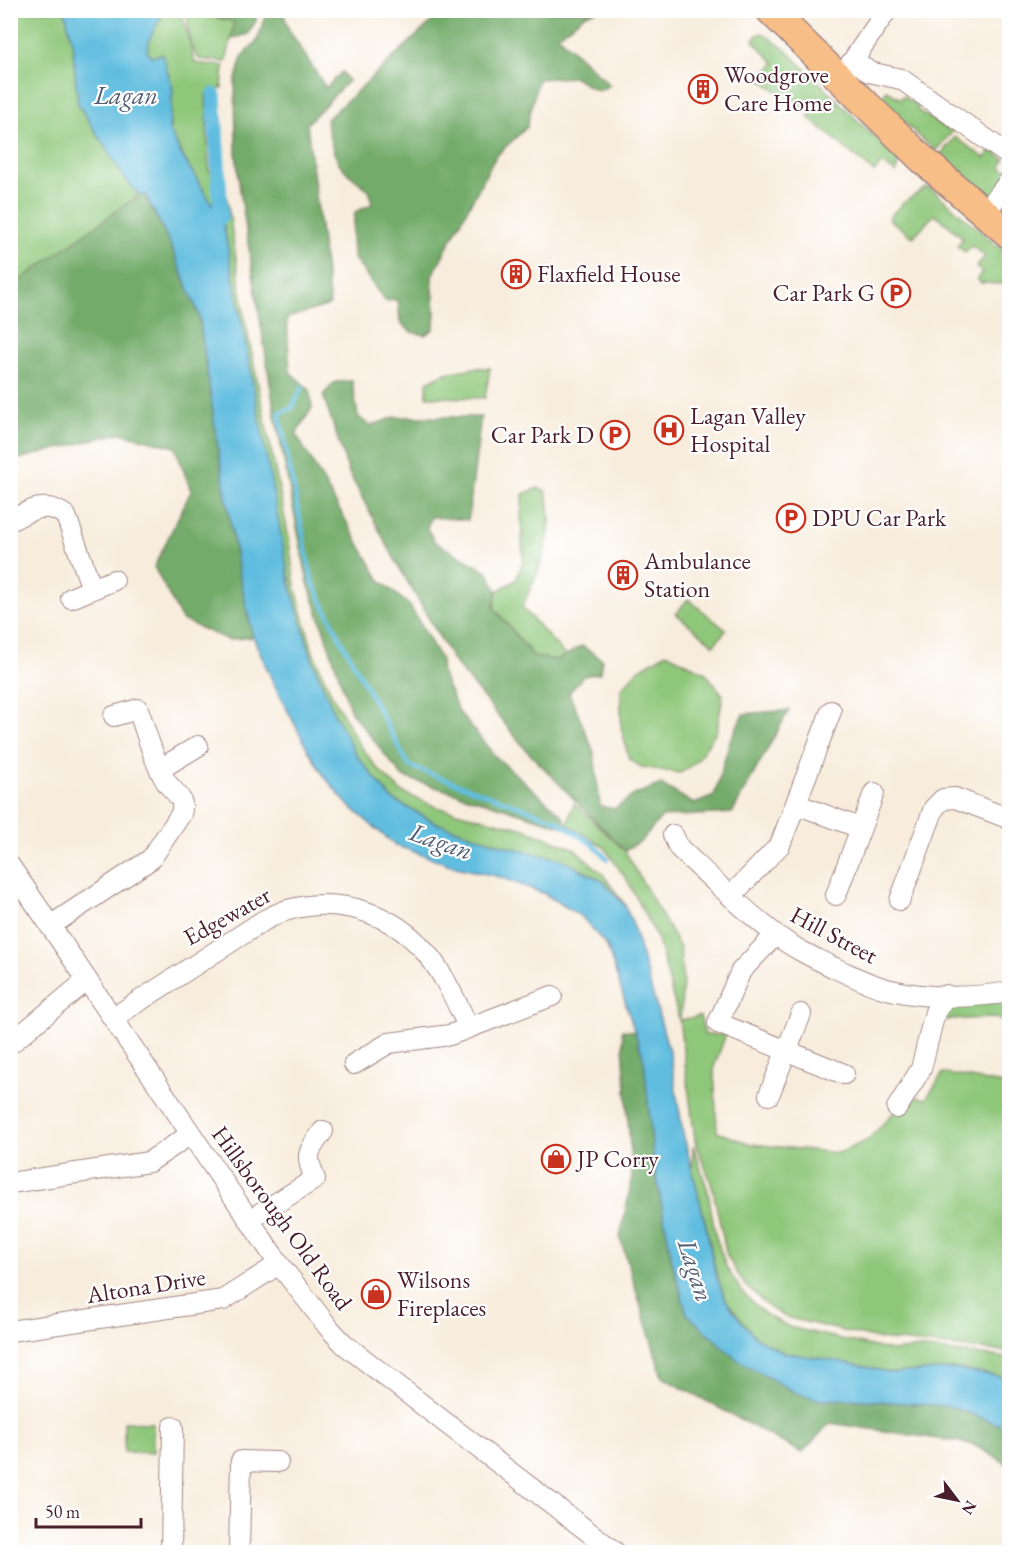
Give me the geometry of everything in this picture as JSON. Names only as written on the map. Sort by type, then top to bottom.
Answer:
[{"type":"highway","points":[[771,10],[847,68],[922,159],[1010,235]]},
{"type":"street","points":[[887,10],[847,68],[901,79],[1010,156]]},
{"type":"street","points":[[984,214],[1010,180]]},
{"type":"street","points":[[10,521],[40,507],[59,510],[66,516],[92,589]]},
{"type":"street","points":[[71,598],[114,580]]},
{"type":"street","points":[[50,926],[151,859],[184,806],[160,769],[138,709],[114,716]]},
{"type":"street","points":[[731,896],[780,845],[831,711]]},
{"type":"street","points":[[160,769],[198,746]]},
{"type":"street","points":[[836,895],[874,793]]},
{"type":"street","points":[[900,900],[934,808],[943,799],[955,798],[1010,819]]},
{"type":"street","points":[[796,804],[860,828]]},
{"type":"street","name":"Hill Street","points":[[673,835],[679,848],[775,935],[800,951],[868,983],[890,990],[925,996],[960,997],[1010,992]]},
{"type":"street","name":"Hillsborough Old Road","points":[[10,866],[279,1264],[316,1313],[344,1344],[595,1546],[615,1552]]},
{"type":"street","name":"Edgewater","points":[[112,1018],[263,921],[286,910],[340,905],[374,914],[414,939],[441,973],[468,1026]]},
{"type":"street","points":[[775,935],[741,971],[718,1023],[844,1074]]},
{"type":"street","points":[[10,1044],[87,980]]},
{"type":"street","points":[[897,1108],[921,1069],[935,1012],[946,995]]},
{"type":"street","points":[[354,1064],[389,1043],[450,1035],[468,1026],[552,996]]},
{"type":"street","points":[[769,1095],[801,1014]]},
{"type":"street","points":[[249,1220],[315,1179],[307,1159],[310,1149],[323,1131]]},
{"type":"street","points":[[10,1183],[149,1162],[191,1134]]},
{"type":"street","name":"Altona Drive","points":[[10,1331],[223,1300],[279,1264]]},
{"type":"street","points":[[171,1552],[173,1427]]},
{"type":"street","points":[[239,1552],[241,1461],[278,1462]]},
{"type":"green space","points":[[181,10],[195,63],[224,66],[222,88],[206,94],[209,170],[226,192],[246,325],[288,534],[295,586],[313,652],[332,695],[357,741],[376,767],[402,792],[436,807],[525,829],[573,848],[602,873],[626,906],[603,881],[563,860],[508,847],[436,823],[392,799],[355,754],[329,703],[302,634],[284,554],[223,222],[170,132],[170,103],[146,52],[149,38],[163,11]]},
{"type":"green space","points":[[203,10],[256,11],[256,21],[248,34],[231,39],[234,22],[218,18]]},
{"type":"green space","points":[[11,11],[65,11],[73,47],[78,104],[139,195],[11,287]]},
{"type":"green space","points":[[187,11],[203,11],[235,22],[226,62],[199,59],[195,54],[188,30]]},
{"type":"green space","points":[[267,11],[283,11],[289,30],[326,88],[342,72],[348,81],[307,124],[330,305],[287,318],[290,372],[310,390],[312,408],[296,434],[380,580],[410,606],[441,660],[442,673],[459,712],[495,756],[562,815],[568,828],[403,777],[351,712],[308,583],[275,415],[240,191],[236,153],[235,82],[242,57],[257,41]]},
{"type":"green space","points":[[443,11],[597,11],[586,14],[558,36],[610,85],[599,91],[575,77],[538,79],[527,127],[496,156],[432,276],[434,329],[425,335],[411,332],[400,322],[398,300],[385,301],[353,257],[352,234],[355,212],[372,204],[369,190],[342,168],[334,154],[326,120]]},
{"type":"green space","points":[[763,33],[786,50],[899,161],[896,173],[882,163],[874,172],[808,117],[810,113],[784,92],[782,95],[759,78],[775,63],[753,41],[757,35]]},
{"type":"green space","points":[[886,90],[900,99],[903,96],[918,106],[917,110],[947,129],[954,130],[935,151],[880,100]]},
{"type":"green space","points":[[955,137],[985,158],[991,150],[1005,159],[1001,167],[1009,173],[991,199],[941,154]]},
{"type":"green space","points":[[927,187],[1009,256],[1009,278],[1005,284],[981,283],[977,279],[982,272],[976,267],[985,256],[972,246],[965,252],[957,246],[963,238],[935,214],[913,237],[890,220],[890,216],[903,203]]},
{"type":"green space","points":[[144,193],[168,239],[199,315],[219,454],[239,572],[253,637],[228,640],[182,620],[154,567],[191,491],[175,447],[120,433],[11,461],[11,287]]},
{"type":"green space","points":[[490,368],[485,398],[427,397],[427,382],[445,373]]},
{"type":"green space","points":[[352,381],[358,416],[370,426],[395,417],[481,417],[468,520],[431,517],[427,528],[435,542],[488,572],[497,591],[494,608],[534,657],[558,660],[582,646],[602,659],[600,673],[583,676],[569,693],[594,752],[600,806],[614,809],[634,795],[661,784],[694,804],[714,796],[730,741],[743,714],[789,710],[732,813],[662,817],[641,841],[625,851],[527,751],[454,662],[396,562],[349,473],[323,395],[335,382]]},
{"type":"green space","points":[[538,488],[546,491],[550,522],[548,537],[540,565],[522,607],[566,656],[558,660],[534,657],[494,608],[497,591],[516,580],[523,561],[521,514],[523,494]]},
{"type":"green space","points":[[688,599],[726,630],[714,645],[676,614]]},
{"type":"green space","points":[[666,653],[705,672],[723,695],[717,730],[696,762],[680,773],[641,767],[629,759],[621,727],[621,689],[638,670]]},
{"type":"green space","points":[[574,803],[625,851],[680,948],[683,982],[680,1020],[700,1016],[705,1035],[726,1034],[714,1067],[717,1132],[751,1144],[839,1153],[868,1140],[893,1113],[910,1099],[917,1097],[926,1099],[943,1073],[1009,1085],[1009,1352],[878,1339],[785,1317],[770,1308],[744,1284],[727,1256],[711,1181],[696,1146],[679,1020],[658,940],[627,880],[604,847],[567,824]]},
{"type":"green space","points":[[1009,1001],[1009,1022],[994,1018],[941,1020],[946,1004]]},
{"type":"green space","points":[[622,1030],[635,1031],[644,1060],[654,1163],[672,1261],[687,1314],[820,1400],[847,1399],[949,1406],[1009,1428],[1009,1465],[972,1444],[830,1423],[802,1453],[662,1377],[620,1237],[632,1179]]},
{"type":"green space","points":[[693,1146],[708,1191],[715,1234],[726,1267],[743,1293],[765,1314],[789,1327],[892,1351],[920,1348],[1009,1358],[1009,1378],[955,1369],[895,1373],[782,1352],[755,1337],[725,1299],[716,1273],[692,1172]]},
{"type":"green space","points":[[124,1422],[153,1423],[153,1453],[124,1452]]},
{"type":"water","name":"Lagan","points":[[65,11],[164,11],[150,38],[147,51],[152,57],[162,54],[173,89],[169,129],[181,154],[223,222],[290,584],[313,662],[335,715],[357,756],[392,799],[436,823],[508,847],[563,860],[604,882],[625,906],[632,922],[670,1054],[683,1133],[715,1272],[725,1299],[755,1337],[782,1352],[893,1373],[955,1369],[1009,1378],[1009,1428],[949,1406],[847,1399],[820,1400],[794,1392],[736,1359],[687,1314],[672,1261],[654,1163],[644,1060],[607,946],[582,917],[545,894],[500,877],[456,867],[395,845],[347,804],[324,776],[273,682],[253,637],[239,572],[219,454],[199,315],[168,239],[145,194],[139,195],[124,177],[78,104],[73,47]]},
{"type":"waterway","points":[[214,95],[221,217]]},
{"type":"waterway","points":[[302,388],[292,408],[279,413],[312,581],[409,766],[556,820],[594,845],[607,859]]},
{"type":"place","name":"Woodgrove Care Home","points":[[703,89]]},
{"type":"place","name":"Flaxfield House","points":[[516,274]]},
{"type":"place","name":"Car Park G","points":[[896,293]]},
{"type":"place","name":"Lagan Valley Hospital","points":[[669,430]]},
{"type":"place","name":"Car Park D","points":[[615,435]]},
{"type":"place","name":"DPU Car Park","points":[[791,518]]},
{"type":"place","name":"Ambulance Station","points":[[623,575]]},
{"type":"place","name":"JP Corry","points":[[556,1159]]},
{"type":"place","name":"Wilsons Fireplaces","points":[[376,1294]]}]
